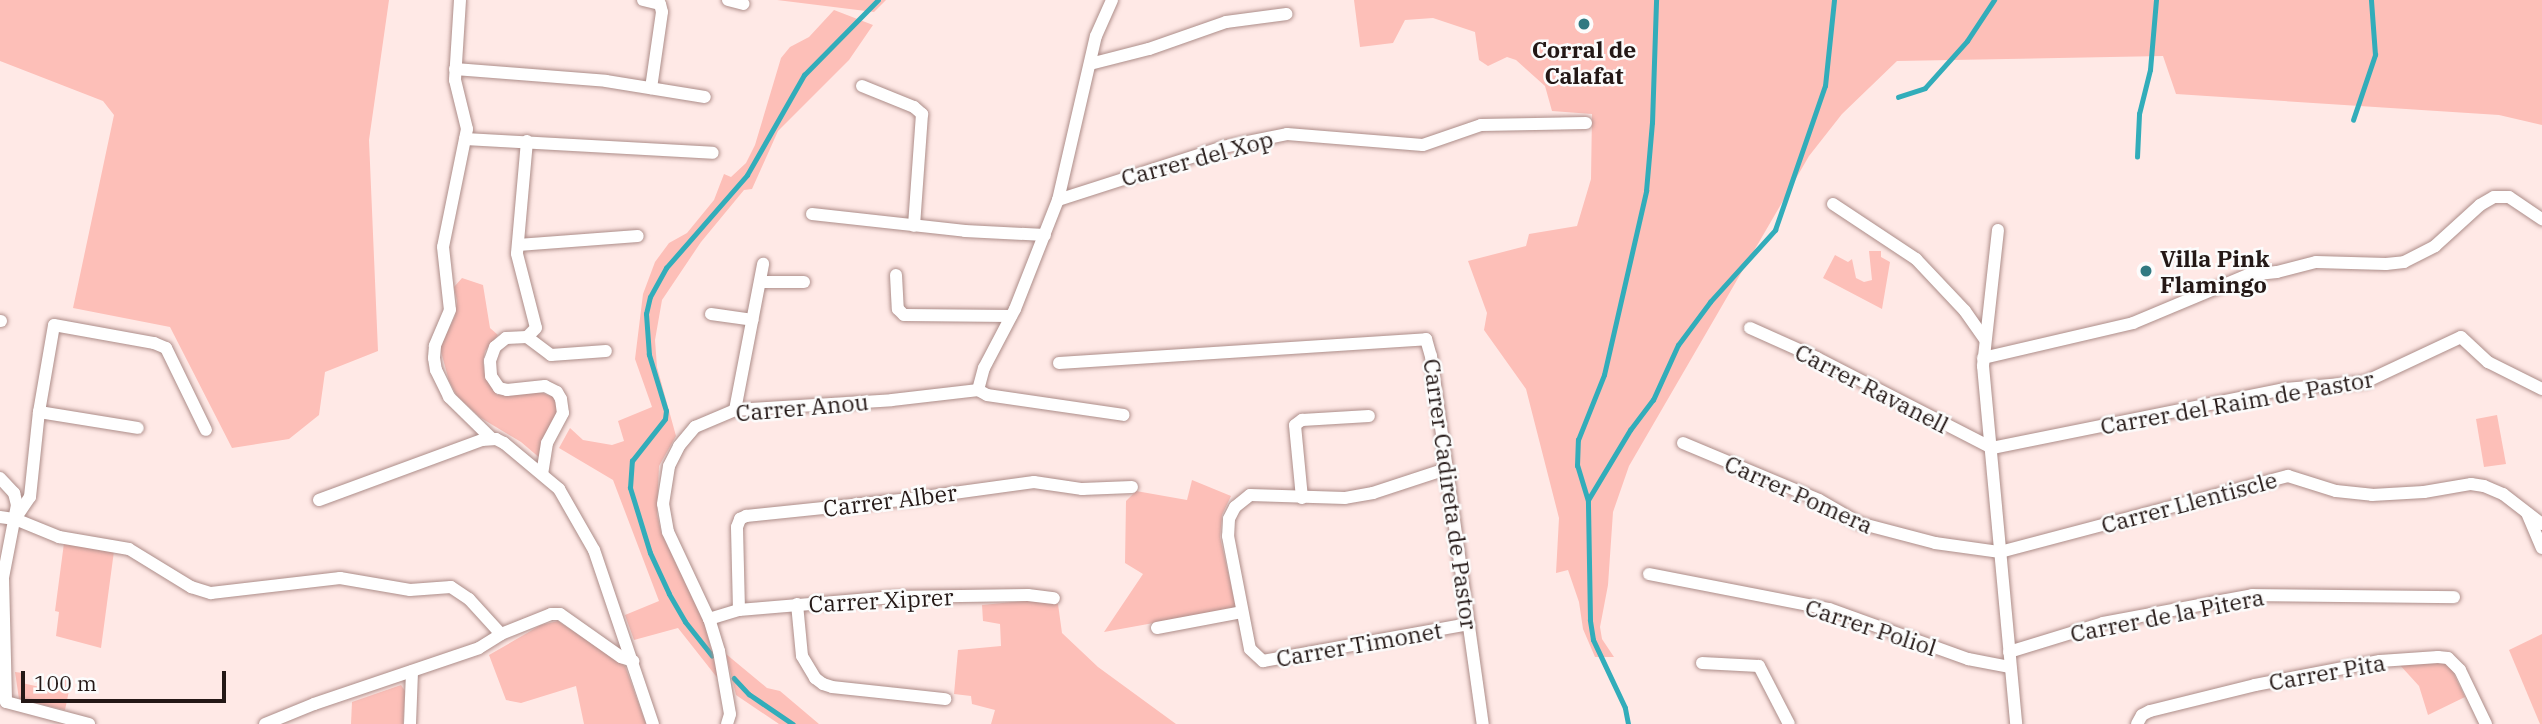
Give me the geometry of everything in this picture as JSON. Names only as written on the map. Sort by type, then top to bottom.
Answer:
[{"type":"street","points":[[460,0],[455,69],[457,89],[467,124],[443,247],[450,310],[435,346],[436,370],[449,397],[461,412],[491,438],[504,443],[564,496],[594,550],[653,724]]},
{"type":"street","points":[[643,0],[661,2],[662,12],[651,88]]},
{"type":"street","points":[[727,0],[744,4]]},
{"type":"street","points":[[978,390],[984,368],[1011,316],[1058,200],[1099,26],[1112,0]]},
{"type":"street","points":[[1090,64],[1149,49],[1226,22],[1286,14]]},
{"type":"street","points":[[455,69],[607,81],[705,97]]},
{"type":"street","points":[[862,86],[914,107],[922,114],[914,226]]},
{"type":"street","name":"Carrer del Xop","points":[[1058,200],[1223,147],[1287,134],[1423,145],[1481,125],[1586,123]]},
{"type":"street","points":[[465,139],[713,153]]},
{"type":"street","points":[[527,141],[518,246],[536,328],[527,337]]},
{"type":"street","points":[[1983,358],[2133,323],[2248,275],[2277,272],[2316,262],[2404,262],[2435,246],[2480,205],[2494,197],[2509,197],[2542,219]]},
{"type":"street","points":[[1833,204],[1916,259],[1975,322],[1985,340]]},
{"type":"street","points":[[811,214],[914,226],[1045,235]]},
{"type":"street","points":[[1998,230],[1983,358],[2016,724]]},
{"type":"street","points":[[518,246],[638,236]]},
{"type":"street","points":[[735,410],[763,264]]},
{"type":"street","points":[[896,275],[898,309],[904,315],[1011,316]]},
{"type":"street","points":[[760,282],[804,282]]},
{"type":"street","points":[[711,314],[753,320]]},
{"type":"street","points":[[15,519],[30,497],[39,412],[54,325],[154,343],[166,348],[206,430]]},
{"type":"street","name":"Carrer Ravanell","points":[[1750,328],[1817,358],[1992,448]]},
{"type":"street","points":[[542,474],[547,443],[564,413],[561,399],[557,392],[545,386],[499,388],[491,376],[490,361],[495,347],[506,338],[527,337],[551,355],[606,351]]},
{"type":"street","name":"Carrer del Raim de Pastor","points":[[1992,448],[2285,389],[2372,380],[2461,337],[2488,362],[2542,389]]},
{"type":"street","name":"Carrer Cadireta de Pastor","points":[[1059,363],[1423,338],[1429,343],[1483,724]]},
{"type":"street","name":"Carrer Anou","points":[[727,724],[730,714],[727,686],[709,619],[668,532],[663,492],[669,466],[695,427],[735,410],[891,400],[978,390],[987,395],[1124,415]]},
{"type":"street","points":[[39,412],[138,428]]},
{"type":"street","points":[[1302,498],[1296,431],[1298,422],[1369,416]]},
{"type":"street","points":[[320,500],[491,438]]},
{"type":"street","name":"Carrer Pomera","points":[[1684,443],[1819,500],[1859,523],[1935,543],[2000,552]]},
{"type":"street","name":"Carrer Timonet","points":[[1446,469],[1373,493],[1325,500],[1250,495],[1235,507],[1229,520],[1228,536],[1253,654],[1271,662],[1469,624]]},
{"type":"street","name":"Carrer Llentiscle","points":[[2000,552],[2283,476],[2293,476],[2336,491],[2372,495],[2424,492],[2462,486],[2491,488],[2542,524]]},
{"type":"street","points":[[0,478],[14,493],[15,519],[3,578],[3,701],[89,724]]},
{"type":"street","name":"Carrer Alber","points":[[739,610],[737,527],[740,519],[746,516],[909,499],[1034,482],[1082,489],[1132,487]]},
{"type":"street","points":[[2527,513],[2542,548]]},
{"type":"street","points":[[0,517],[15,519],[59,537],[129,549],[191,587],[211,593],[340,578],[410,590],[451,587],[469,599],[501,634]]},
{"type":"street","name":"Carrer Poliol","points":[[1649,574],[1829,609],[1968,659],[2010,667]]},
{"type":"street","name":"Carrer de la Pitera","points":[[2009,652],[2103,623],[2252,595],[2454,597]]},
{"type":"street","name":"Carrer Xiprer","points":[[709,619],[739,610],[893,597],[1054,597]]},
{"type":"street","points":[[797,604],[802,656],[815,678],[822,684],[945,699]]},
{"type":"street","points":[[1157,628],[1242,612]]},
{"type":"street","points":[[265,724],[292,718],[479,648],[501,634],[543,617],[560,614],[621,657],[633,661]]},
{"type":"street","name":"Carrer Pita","points":[[2137,724],[2142,715],[2150,711],[2255,685],[2380,661],[2444,657],[2460,670],[2486,724]]},
{"type":"street","points":[[1702,663],[1759,666],[1788,724]]},
{"type":"street","points":[[410,724],[412,671]]},
{"type":"shaded area","points":[[0,0],[389,0],[369,140],[378,351],[325,372],[319,415],[289,439],[232,448],[170,327],[73,308],[114,115],[103,101],[0,61]]},
{"type":"shaded area","points":[[777,0],[886,0],[874,12]]},
{"type":"shaded area","points":[[1354,0],[2542,0],[2542,125],[2499,115],[2176,94],[2163,56],[1897,61],[1842,114],[1809,156],[1629,466],[1613,512],[1608,585],[1600,627],[1602,639],[1614,657],[1595,657],[1583,629],[1579,602],[1568,570],[1556,573],[1559,518],[1526,389],[1484,330],[1487,313],[1468,261],[1526,246],[1529,234],[1577,226],[1591,179],[1592,114],[1552,111],[1545,86],[1516,60],[1507,57],[1488,66],[1479,60],[1475,32],[1433,18],[1405,20],[1393,43],[1360,47]]},
{"type":"shaded area","points":[[834,10],[873,25],[849,60],[778,131],[752,189],[744,190],[701,242],[662,300],[655,340],[657,367],[676,436],[659,466],[657,514],[661,532],[705,625],[719,680],[678,628],[634,640],[625,615],[659,601],[613,480],[559,448],[570,428],[583,440],[612,445],[624,441],[618,421],[652,407],[635,359],[643,294],[655,262],[669,243],[687,233],[714,200],[724,174],[731,177],[746,163],[755,145],[781,58],[790,47],[809,37]]},
{"type":"shaded area","points":[[1869,251],[1881,251],[1881,257],[1890,262],[1882,309],[1823,278],[1835,255],[1848,262],[1852,259],[1856,278],[1864,282],[1872,280]]},
{"type":"shaded area","points":[[462,278],[483,285],[490,328],[498,335],[485,351],[483,362],[485,376],[497,395],[539,392],[554,397],[558,404],[558,413],[541,459],[521,442],[481,418],[457,396],[449,381],[440,348],[455,316],[457,301],[454,287]]},
{"type":"shaded area","points":[[2497,415],[2506,464],[2484,467],[2476,419]]},
{"type":"shaded area","points":[[1192,480],[1231,496],[1222,515],[1220,537],[1236,608],[1104,632],[1143,574],[1125,563],[1126,501],[1136,491],[1187,500]]},
{"type":"shaded area","points":[[64,543],[114,551],[101,648],[56,636],[59,612],[55,611]]},
{"type":"shaded area","points":[[1032,600],[1058,604],[1062,633],[1098,667],[1176,724],[991,724],[995,710],[972,704],[971,696],[954,694],[958,650],[1001,646],[1000,624],[983,621],[982,605]]},
{"type":"shaded area","points":[[558,621],[625,666],[646,724],[584,724],[576,686],[521,703],[506,700],[489,655],[541,625]]},
{"type":"shaded area","points":[[2542,634],[2542,724],[2540,724],[2509,650]]},
{"type":"shaded area","points":[[726,654],[767,688],[780,691],[819,724],[779,724],[736,695]]},
{"type":"shaded area","points":[[2434,661],[2446,664],[2452,670],[2465,697],[2428,715],[2419,686],[2399,664]]},
{"type":"shaded area","points":[[15,672],[23,673],[22,683],[49,689],[60,689],[64,679],[71,681],[65,710],[19,699]]},
{"type":"shaded area","points":[[401,685],[405,691],[403,724],[351,724],[352,702]]},
{"type":"waterway","points":[[712,656],[685,622],[669,594],[650,553],[630,488],[632,461],[665,419],[666,411],[649,355],[646,314],[650,297],[666,268],[747,175],[804,75],[878,0]]},
{"type":"waterway","points":[[1628,724],[1625,708],[1593,640],[1590,620],[1588,501],[1577,466],[1578,440],[1604,375],[1646,191],[1652,123],[1656,0]]},
{"type":"waterway","points":[[1588,500],[1630,430],[1653,400],[1678,345],[1710,302],[1775,230],[1825,86],[1834,0]]},
{"type":"waterway","points":[[1898,97],[1925,88],[1967,41],[1994,0]]},
{"type":"waterway","points":[[2137,157],[2139,114],[2150,70],[2156,0]]},
{"type":"waterway","points":[[2353,120],[2375,55],[2371,0]]},
{"type":"waterway","points":[[734,678],[749,694],[793,724]]},
{"type":"place","name":"Corral de Calafat","points":[[1584,24]]},
{"type":"place","name":"Villa Pink Flamingo","points":[[2146,271]]}]
